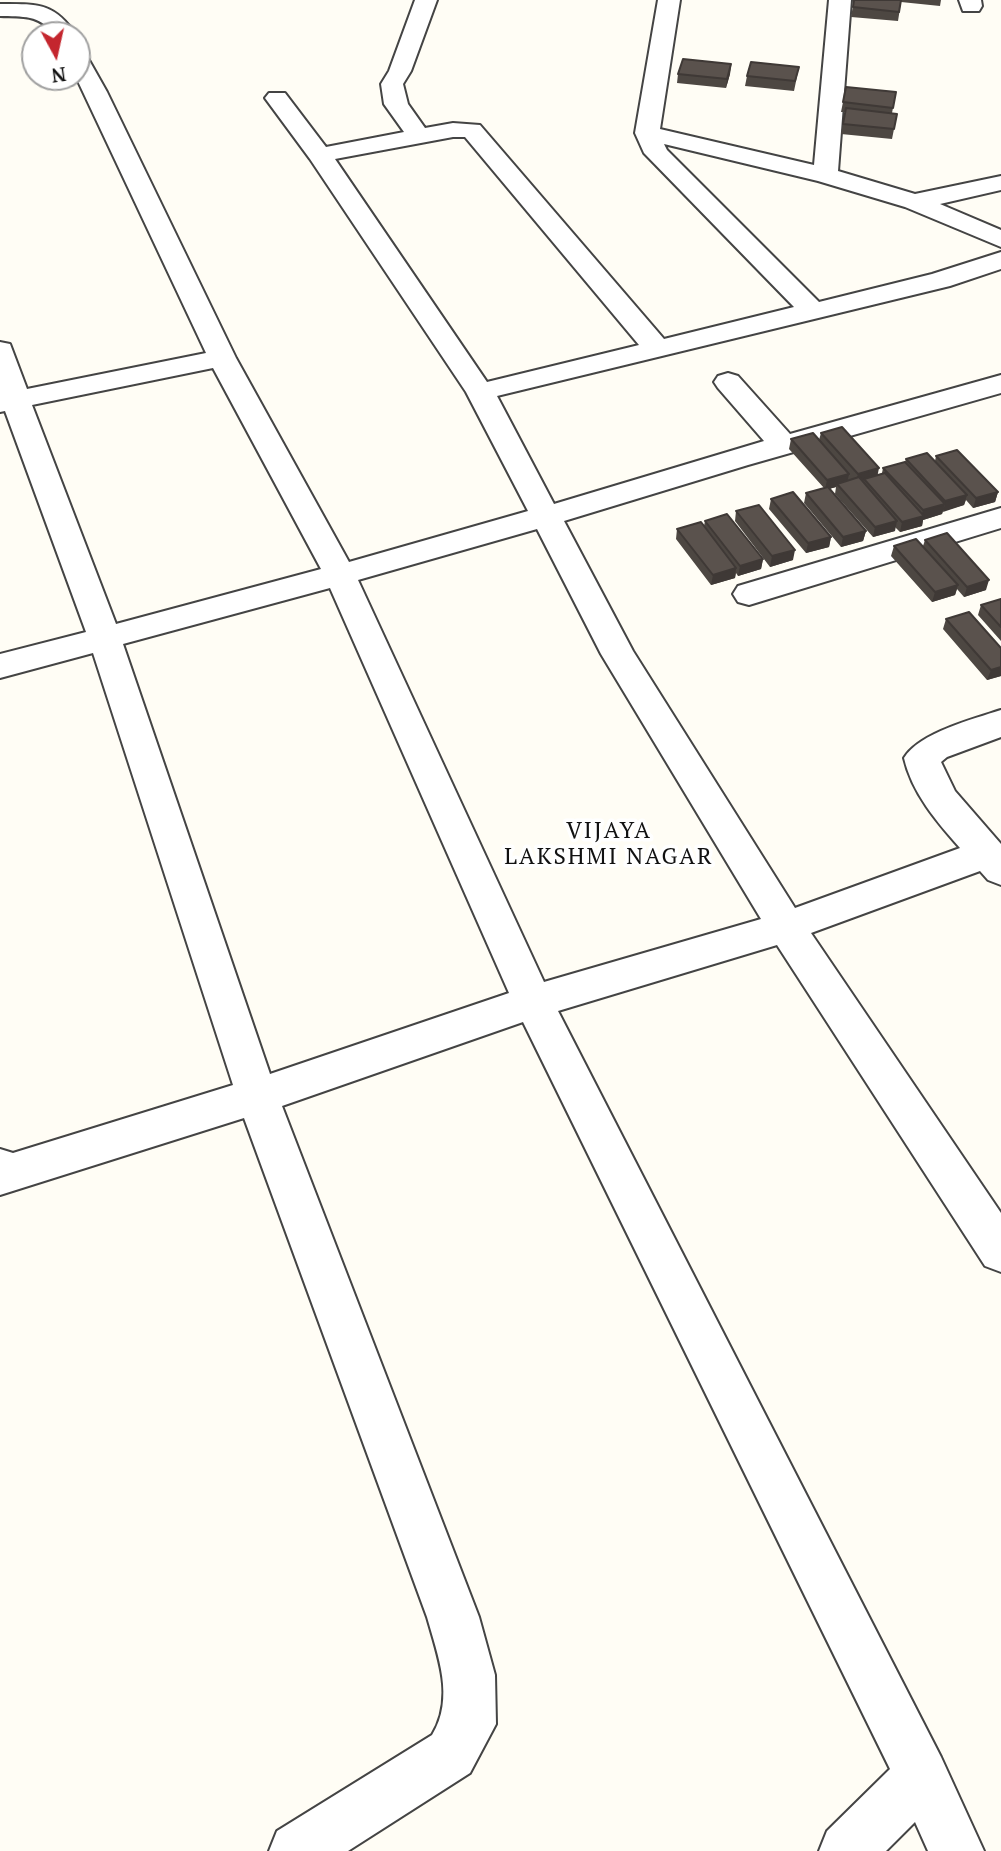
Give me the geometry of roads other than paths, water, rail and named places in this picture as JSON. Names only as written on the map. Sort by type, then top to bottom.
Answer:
[{"type":"street","points":[[419,136],[396,104],[392,84],[400,71],[426,0]]},
{"type":"street","points":[[669,0],[647,133],[656,153],[811,309]]},
{"type":"street","points":[[825,175],[840,0]]},
{"type":"street","points":[[0,10],[44,6],[57,21]]},
{"type":"street","points":[[91,83],[222,358],[340,575],[533,1002],[922,1776],[956,1851]]},
{"type":"street","points":[[277,98],[320,155],[480,392],[618,653],[786,927],[1001,1251]]},
{"type":"street","points":[[320,155],[453,130],[472,130],[658,350]]},
{"type":"street","points":[[647,133],[825,175],[914,202],[1001,239]]},
{"type":"street","points":[[914,202],[1001,183]]},
{"type":"street","points":[[480,392],[658,350],[811,309],[942,280],[1001,260]]},
{"type":"street","points":[[0,350],[8,401],[104,636],[257,1097],[453,1617],[469,1675],[469,1724],[451,1754],[297,1851]]},
{"type":"street","points":[[8,401],[222,358]]},
{"type":"street","points":[[728,382],[785,446]]},
{"type":"street","points":[[0,666],[340,575],[737,458],[994,395]]},
{"type":"street","points":[[749,594],[1001,517]]},
{"type":"street","points":[[1,1174],[257,1097],[533,1002],[994,862],[930,786],[922,769],[922,758],[936,748],[1001,723]]},
{"type":"street","points":[[847,1851],[922,1776]]},
{"type":"district","name":"VIJAYA LAKSHMI NAGAR","points":[[609,844]]}]
